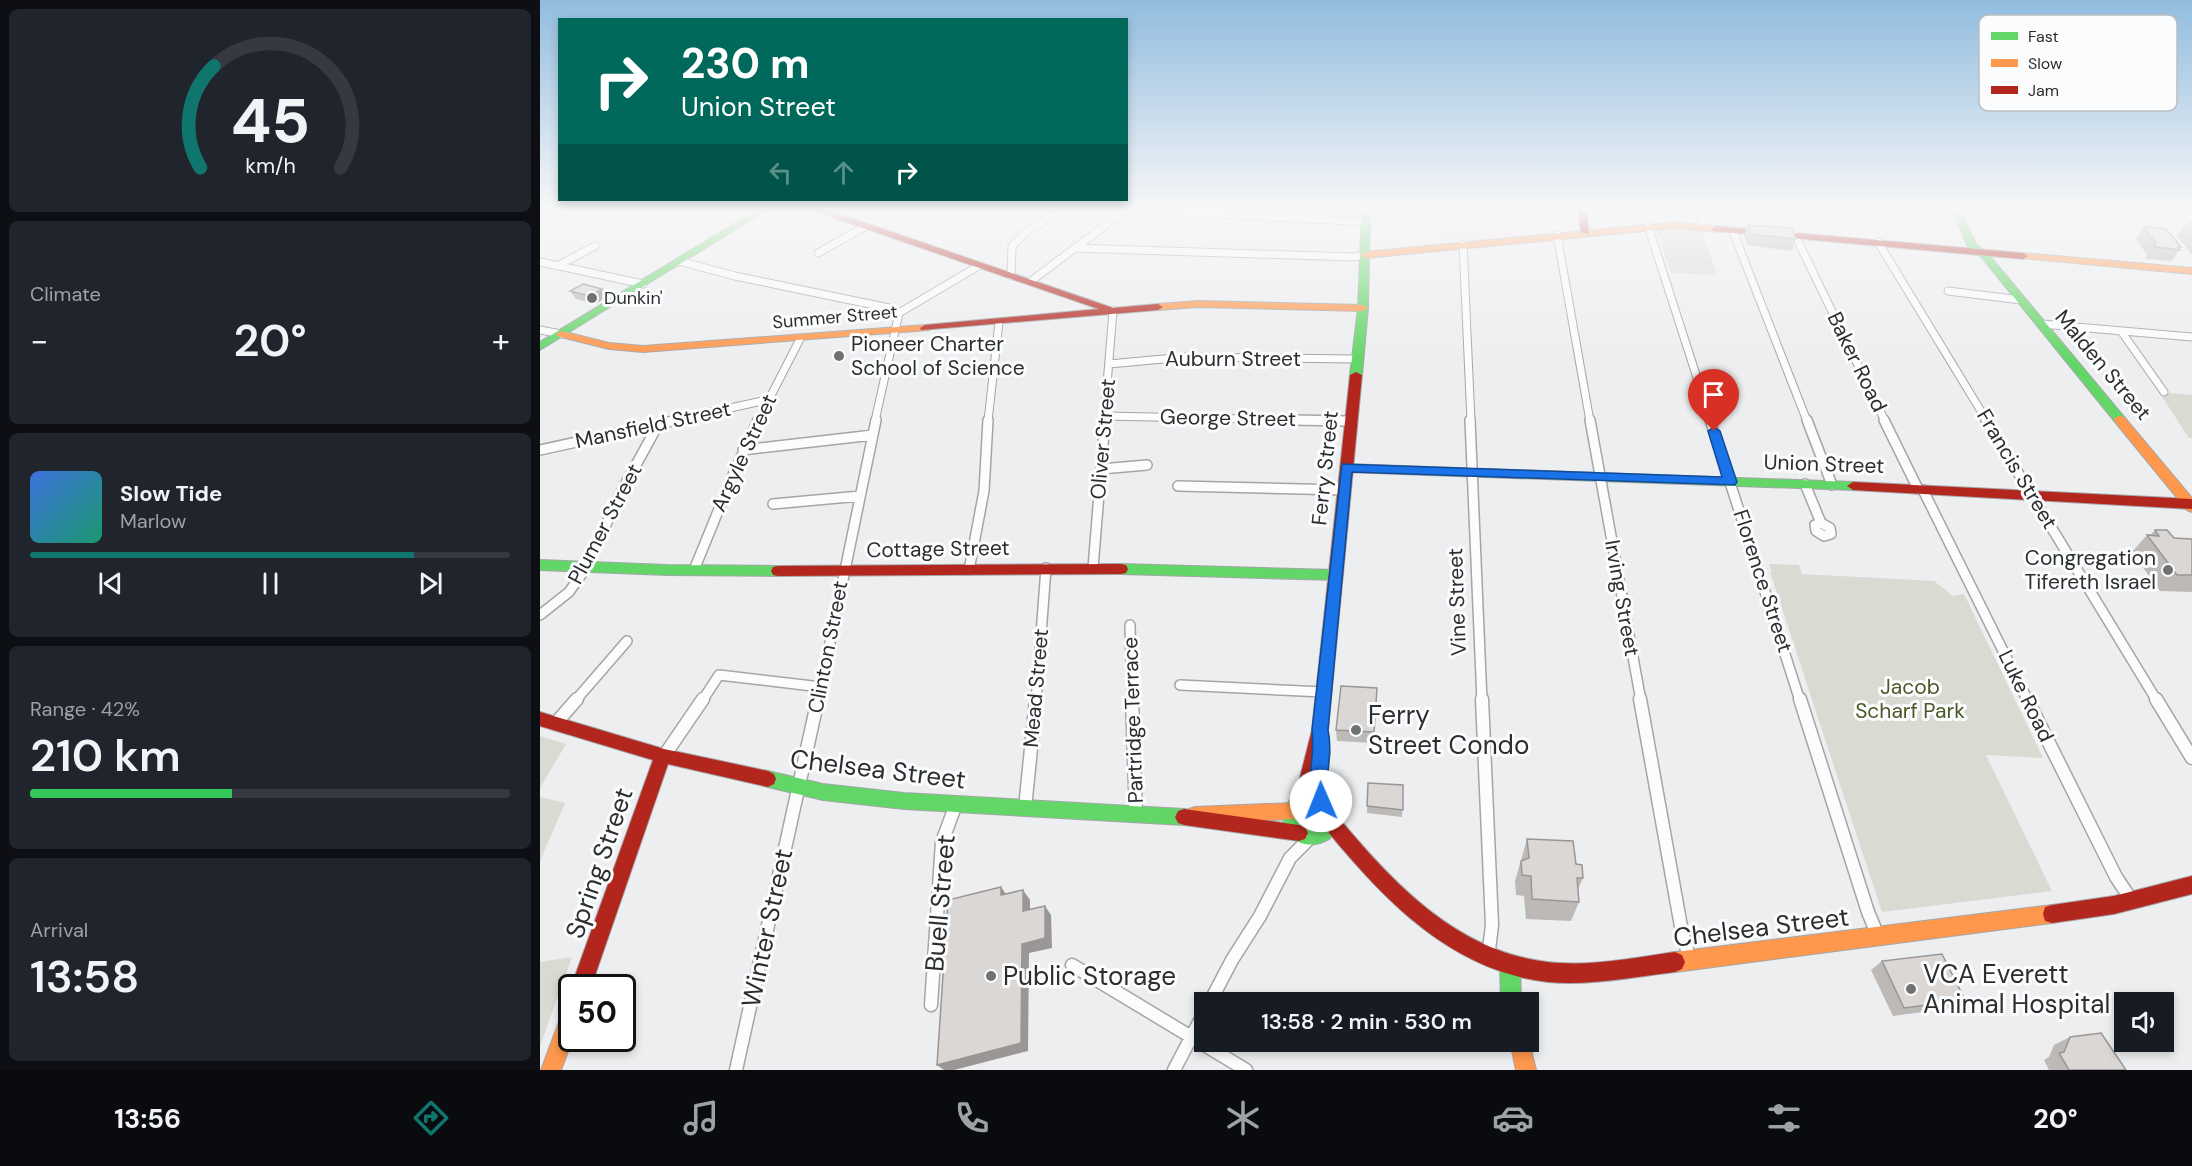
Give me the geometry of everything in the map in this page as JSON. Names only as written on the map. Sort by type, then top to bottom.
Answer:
[{"type":"street","points":[[557,266],[569,260]]},
{"type":"street","points":[[965,260],[1113,311]]},
{"type":"street","points":[[1011,276],[1012,260]]},
{"type":"street","points":[[1031,281],[1058,260]]},
{"type":"street","name":"Ferry Street","points":[[1321,801],[1318,786],[1323,747],[1320,730],[1323,692],[1363,308],[1365,260]]},
{"type":"street","name":"Vine Street","points":[[1464,260],[1492,925],[1488,957]]},
{"type":"street","name":"Irving Street","points":[[1562,260],[1682,933],[1690,960]]},
{"type":"street","name":"Florence Street","points":[[1659,260],[1868,912],[1878,936]]},
{"type":"street","points":[[1744,260],[1832,485]]},
{"type":"street","name":"Baker Road","points":[[1807,260],[1920,489]]},
{"type":"street","name":"Francis Street","points":[[1889,260],[2192,758]]},
{"type":"street","name":"Malden Street","points":[[1986,260],[2042,324],[2191,505]]},
{"type":"street","points":[[2068,260],[2192,271]]},
{"type":"street","points":[[540,347],[679,261],[899,313],[980,265]]},
{"type":"street","points":[[540,262],[643,284]]},
{"type":"street","points":[[1948,291],[2021,300]]},
{"type":"street","name":"Summer Street","points":[[561,334],[609,346],[643,349],[800,339],[1198,304],[1363,308]]},
{"type":"street","name":"Oliver Street","points":[[1093,568],[1113,311]]},
{"type":"street","name":"Clinton Street","points":[[798,787],[899,313]]},
{"type":"street","points":[[969,570],[984,491],[987,427],[999,322]]},
{"type":"street","points":[[2042,324],[2189,336],[2192,344]]},
{"type":"street","points":[[540,330],[561,334]]},
{"type":"street","points":[[2121,331],[2164,392]]},
{"type":"street","name":"Argyle Street","points":[[694,570],[719,502],[767,400],[800,339]]},
{"type":"street","name":"Auburn Street","points":[[1109,364],[1185,357],[1357,359]]},
{"type":"street","name":"Mansfield Street","points":[[540,451],[767,400]]},
{"type":"street","name":"George Street","points":[[1105,416],[1351,421]]},
{"type":"street","name":"Plumer Street","points":[[540,615],[569,592],[586,568],[620,494],[659,423]]},
{"type":"street","points":[[743,450],[873,435]]},
{"type":"street","points":[[1101,469],[1147,465]]},
{"type":"street","name":"Union Street","points":[[1346,468],[1832,485],[2191,505]]},
{"type":"street","points":[[1805,484],[1821,523]]},
{"type":"street","points":[[1178,486],[1344,490]]},
{"type":"street","name":"Luke Road","points":[[1920,489],[2116,877],[2132,901]]},
{"type":"street","points":[[773,504],[860,495]]},
{"type":"street","name":"Cottage Street","points":[[540,565],[586,568],[843,571],[1046,568],[1184,569],[1336,575]]},
{"type":"street","name":"Mead Street","points":[[1025,808],[1046,568]]},
{"type":"street","name":"Partridge Terrace","points":[[1130,625],[1136,815]]},
{"type":"street","points":[[556,723],[627,641]]},
{"type":"street","points":[[664,756],[720,675],[821,687]]},
{"type":"street","points":[[1180,685],[1323,692]]},
{"type":"street","name":"Chelsea Street","points":[[540,719],[664,756],[823,792],[956,804],[1181,817],[1316,831],[1365,866],[1424,919],[1452,938],[1488,957],[1510,965],[1536,970],[1578,973],[2067,912],[2132,901],[2192,885]]},
{"type":"street","name":"Ferry Street","points":[[1298,806],[1309,786],[1314,746],[1320,730]]},
{"type":"street","name":"Spring Street","points":[[586,974],[656,771],[664,756]]},
{"type":"street","name":"Winter Street","points":[[736,1070],[798,787]]},
{"type":"street","points":[[1215,992],[1260,916],[1290,858],[1316,831],[1330,810],[1321,801]]},
{"type":"street","name":"Chelsea Street","points":[[1181,817],[1211,813],[1286,813],[1298,806],[1321,801]]},
{"type":"street","name":"Buell Street","points":[[932,1005],[942,842],[956,804]]},
{"type":"street","points":[[1298,806],[1292,823],[1316,831]]},
{"type":"street","points":[[1072,965],[1246,1070]]},
{"type":"street","points":[[1510,965],[1511,992]]},
{"type":"street","points":[[1174,1070],[1194,1031]]},
{"type":"street","points":[[551,1070],[558,1051]]},
{"type":"street","points":[[1522,1052],[1526,1070]]},
{"type":"green space","points":[[1667,260],[1712,260],[1717,275],[1671,273]]},
{"type":"green space","points":[[2159,392],[2192,395],[2192,438],[2189,438]]},
{"type":"green space","name":"Jacob Scharf Park","points":[[1769,564],[1799,565],[1802,574],[1934,581],[1953,596],[1964,594],[2043,758],[1986,755],[2052,891],[1882,912]]},
{"type":"green space","points":[[540,736],[566,744],[540,788]]},
{"type":"green space","points":[[540,797],[565,803],[540,861]]},
{"type":"green space","points":[[572,957],[566,974],[558,974],[558,996],[540,1046],[540,962]]},
{"type":"building","points":[[583,284],[602,289],[589,296],[570,291]]},
{"type":"building","points":[[2155,530],[2167,530],[2174,538],[2192,539],[2192,575],[2177,575],[2147,535],[2159,536]]},
{"type":"building","name":"Ferry Street Condo","points":[[1341,686],[1377,688],[1374,732],[1336,730]]},
{"type":"building","points":[[1368,783],[1403,785],[1403,810],[1367,806]]},
{"type":"building","points":[[1527,839],[1573,841],[1576,864],[1582,865],[1583,878],[1577,878],[1579,902],[1532,899],[1531,876],[1522,875],[1521,861],[1529,858]]},
{"type":"building","name":"Public Storage","points":[[1001,887],[1001,895],[1023,890],[1023,911],[1045,906],[1045,938],[1022,944],[1021,1043],[937,1065],[948,900]]},
{"type":"building","name":"VCA Everett Animal Hospital","points":[[1942,954],[1965,1000],[1904,1008],[1882,961]]},
{"type":"building","points":[[2101,1033],[2126,1070],[2069,1070],[2059,1053],[2064,1052],[2070,1037]]},
{"type":"traffic: fast","points":[[540,347],[682,260]]},
{"type":"traffic: fast","points":[[1356,375],[1363,308],[1364,260]]},
{"type":"traffic: fast","points":[[1988,260],[2120,420]]},
{"type":"traffic: fast","points":[[1346,468],[1853,486]]},
{"type":"traffic: fast","points":[[540,565],[778,571]]},
{"type":"traffic: fast","points":[[1121,569],[1336,575]]},
{"type":"traffic: fast","points":[[768,779],[823,792],[904,801],[1184,817]]},
{"type":"traffic: fast","points":[[1311,799],[1325,804],[1330,818],[1325,832],[1311,837],[1297,832],[1292,818],[1297,804],[1311,799]]},
{"type":"traffic: fast","points":[[1510,965],[1511,992]]},
{"type":"traffic: slow","points":[[2067,260],[2192,271]]},
{"type":"traffic: slow","points":[[1158,307],[1198,304],[1363,308]]},
{"type":"traffic: slow","points":[[561,334],[609,346],[643,349],[925,328]]},
{"type":"traffic: slow","points":[[2120,420],[2192,507]]},
{"type":"traffic: slow","points":[[1195,815],[1293,811]]},
{"type":"traffic: slow","points":[[1675,962],[2052,914]]},
{"type":"traffic: slow","points":[[551,1070],[558,1051]]},
{"type":"traffic: slow","points":[[1522,1052],[1526,1070]]},
{"type":"traffic: jam","points":[[966,260],[1109,309]]},
{"type":"traffic: jam","points":[[925,328],[1158,307]]},
{"type":"traffic: jam","points":[[1303,801],[1320,730],[1356,375]]},
{"type":"traffic: jam","points":[[1853,486],[2192,504]]},
{"type":"traffic: jam","points":[[778,571],[1121,569]]},
{"type":"traffic: jam","points":[[540,719],[664,756],[768,779]]},
{"type":"traffic: jam","points":[[1321,801],[1318,787],[1322,752]]},
{"type":"traffic: jam","points":[[586,974],[656,771],[664,756]]},
{"type":"traffic: jam","points":[[1184,817],[1299,833]]},
{"type":"traffic: jam","points":[[1331,822],[1375,873],[1425,920],[1452,939],[1482,955],[1513,966],[1563,973],[1675,962]]},
{"type":"traffic: jam","points":[[2052,914],[2114,905],[2192,885]]},
{"type":"place","name":"Dunkin'","points":[[592,298]]},
{"type":"place","name":"Pioneer Charter School of Science","points":[[839,356]]},
{"type":"place","name":"Congregation Tifereth Israel","points":[[2168,570]]},
{"type":"place","name":"Ferry Street Condo","points":[[1356,730]]},
{"type":"place","name":"Public Storage","points":[[991,976]]},
{"type":"place","name":"VCA Everett Animal Hospital","points":[[1911,989]]},
{"type":"route","points":[[1321,801],[1318,786],[1323,747],[1320,730],[1346,468],[1730,482],[1714,431]]}]
